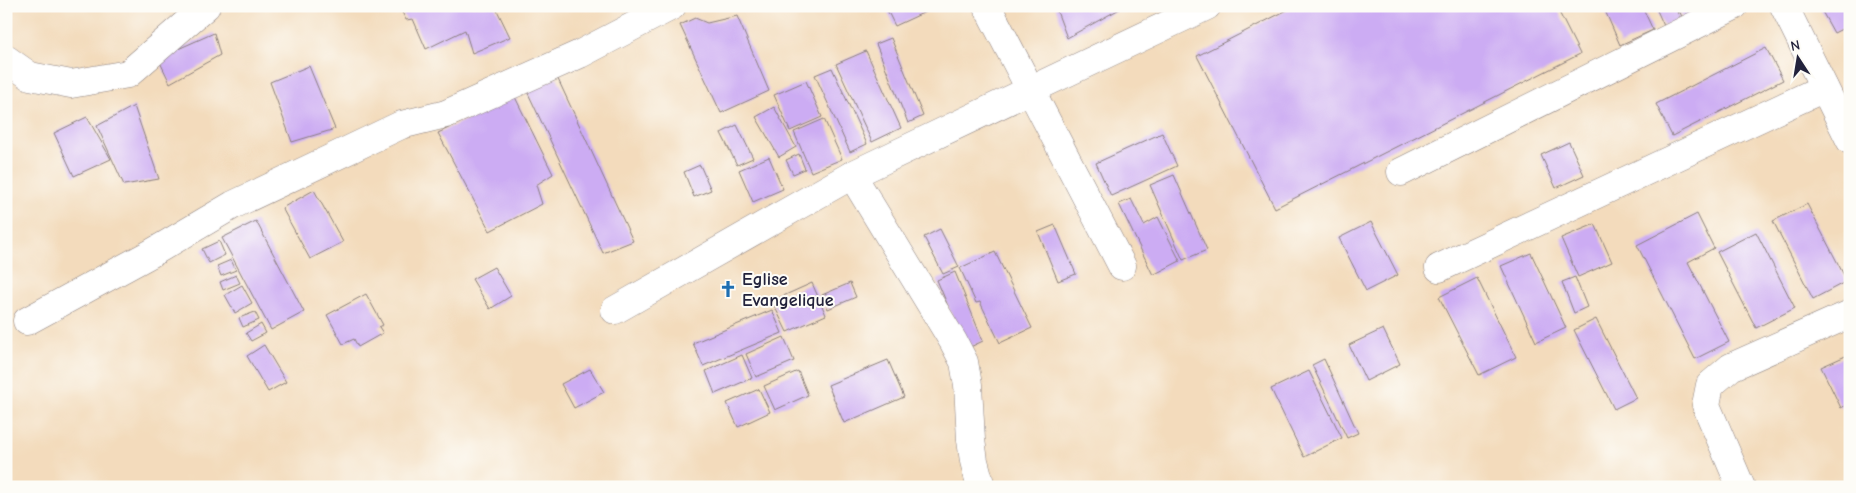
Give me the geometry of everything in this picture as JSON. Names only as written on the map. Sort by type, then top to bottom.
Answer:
[{"type":"street","points":[[6,59],[30,76],[71,84],[128,74],[206,6]]},
{"type":"street","points":[[27,321],[150,254],[233,205],[402,125],[446,114],[580,54],[672,6]]},
{"type":"street","points":[[986,6],[1122,266]]},
{"type":"street","points":[[615,310],[852,175],[1208,6]]},
{"type":"street","points":[[1401,172],[1734,6]]},
{"type":"street","points":[[1784,6],[1850,140]]},
{"type":"street","points":[[1439,268],[1824,88]]},
{"type":"street","points":[[852,175],[964,362],[968,385],[974,460],[981,487]]},
{"type":"street","points":[[1741,487],[1706,405],[1710,385],[1731,367],[1850,314]]},
{"type":"building","points":[[399,6],[495,6],[510,37],[472,53],[465,30],[426,49],[413,19],[406,20]]},
{"type":"building","points":[[885,6],[938,6],[895,26]]},
{"type":"building","points":[[1055,6],[1125,6],[1067,38]]},
{"type":"building","points":[[1295,6],[1556,6],[1580,54],[1275,208],[1197,56]]},
{"type":"building","points":[[1603,6],[1642,6],[1653,30],[1620,45]]},
{"type":"building","points":[[1655,6],[1675,6],[1680,19],[1664,26]]},
{"type":"building","points":[[1677,6],[1711,6],[1683,19]]},
{"type":"building","points":[[1819,6],[1850,6],[1850,25],[1834,33]]},
{"type":"building","points":[[737,16],[769,91],[721,113],[680,25],[695,18],[707,23]]},
{"type":"building","points":[[214,33],[220,55],[170,83],[158,58]]},
{"type":"building","points":[[891,38],[923,116],[908,123],[876,44]]},
{"type":"building","points":[[1766,48],[1783,80],[1672,136],[1656,104]]},
{"type":"building","points":[[866,51],[901,128],[872,142],[836,64]]},
{"type":"building","points":[[309,66],[335,129],[292,142],[270,82]]},
{"type":"building","points":[[832,68],[867,144],[850,152],[815,75]]},
{"type":"building","points":[[557,77],[633,241],[603,253],[527,91]]},
{"type":"building","points":[[806,81],[822,117],[790,131],[774,95]]},
{"type":"building","points":[[515,97],[553,174],[536,185],[542,204],[490,231],[438,133]]},
{"type":"building","points":[[134,106],[159,179],[124,185],[97,126]]},
{"type":"building","points":[[774,107],[796,147],[779,157],[756,117]]},
{"type":"building","points":[[87,117],[111,159],[74,176],[54,133]]},
{"type":"building","points":[[824,119],[842,159],[811,172],[794,132]]},
{"type":"building","points":[[737,125],[753,158],[737,165],[721,133]]},
{"type":"building","points":[[1162,133],[1177,166],[1111,196],[1096,163]]},
{"type":"building","points":[[1569,142],[1584,175],[1556,188],[1541,155]]},
{"type":"building","points":[[799,154],[805,169],[793,174],[786,160]]},
{"type":"building","points":[[769,157],[783,189],[753,202],[739,170]]},
{"type":"building","points":[[700,165],[711,190],[694,197],[684,172]]},
{"type":"building","points":[[1174,175],[1207,250],[1183,260],[1150,185]]},
{"type":"building","points":[[314,190],[343,242],[310,259],[282,208]]},
{"type":"building","points":[[1131,199],[1144,225],[1158,217],[1180,261],[1153,275],[1119,204]]},
{"type":"building","points":[[1807,204],[1847,281],[1813,299],[1773,221]]},
{"type":"building","points":[[1697,214],[1714,248],[1688,262],[1729,342],[1695,359],[1637,245]]},
{"type":"building","points":[[256,221],[304,312],[271,330],[222,238]]},
{"type":"building","points":[[1371,222],[1398,275],[1366,291],[1339,238]]},
{"type":"building","points":[[1595,224],[1612,262],[1578,277],[1561,238]]},
{"type":"building","points":[[1055,225],[1076,274],[1058,281],[1038,232]]},
{"type":"building","points":[[940,229],[959,267],[943,274],[924,237]]},
{"type":"building","points":[[1756,232],[1795,308],[1756,328],[1717,252]]},
{"type":"building","points":[[219,241],[225,255],[209,263],[202,249]]},
{"type":"building","points":[[995,252],[1032,328],[1000,343],[980,302],[976,303],[960,268]]},
{"type":"building","points":[[1531,253],[1566,328],[1536,342],[1501,266]]},
{"type":"building","points":[[231,260],[236,270],[221,276],[217,266]]},
{"type":"building","points":[[494,267],[511,296],[490,309],[472,279]]},
{"type":"building","points":[[955,272],[983,341],[966,349],[937,280]]},
{"type":"building","points":[[236,275],[240,283],[223,290],[220,282]]},
{"type":"building","points":[[1575,277],[1587,307],[1574,313],[1562,282]]},
{"type":"building","points":[[1477,278],[1516,357],[1479,375],[1439,297]]},
{"type":"building","points":[[812,283],[826,315],[787,332],[772,301]]},
{"type":"building","points":[[850,283],[856,297],[828,309],[822,295]]},
{"type":"building","points":[[242,285],[252,303],[235,313],[225,295]]},
{"type":"building","points":[[366,294],[383,325],[379,327],[383,333],[358,347],[354,339],[343,344],[327,315]]},
{"type":"building","points":[[772,310],[782,333],[703,366],[693,343]]},
{"type":"building","points":[[255,312],[259,320],[243,327],[239,318]]},
{"type":"building","points":[[1596,319],[1636,398],[1614,409],[1574,330]]},
{"type":"building","points":[[261,324],[266,333],[251,341],[246,333]]},
{"type":"building","points":[[1383,329],[1400,364],[1366,381],[1349,345]]},
{"type":"building","points":[[784,337],[794,361],[756,377],[746,354]]},
{"type":"building","points":[[264,345],[286,382],[268,392],[247,356]]},
{"type":"building","points":[[1850,354],[1850,403],[1841,408],[1821,367]]},
{"type":"building","points":[[742,355],[752,378],[715,394],[706,371]]},
{"type":"building","points":[[1324,359],[1358,433],[1347,438],[1312,365]]},
{"type":"building","points":[[888,360],[904,397],[844,423],[828,385]]},
{"type":"building","points":[[590,369],[604,392],[574,408],[561,384]]},
{"type":"building","points":[[798,371],[808,395],[775,410],[764,386]]},
{"type":"building","points":[[1309,371],[1342,438],[1304,457],[1271,389]]},
{"type":"building","points":[[759,389],[770,412],[738,427],[727,403]]},
{"type":"place","name":"Eglise Evangelique","points":[[728,289]]}]
